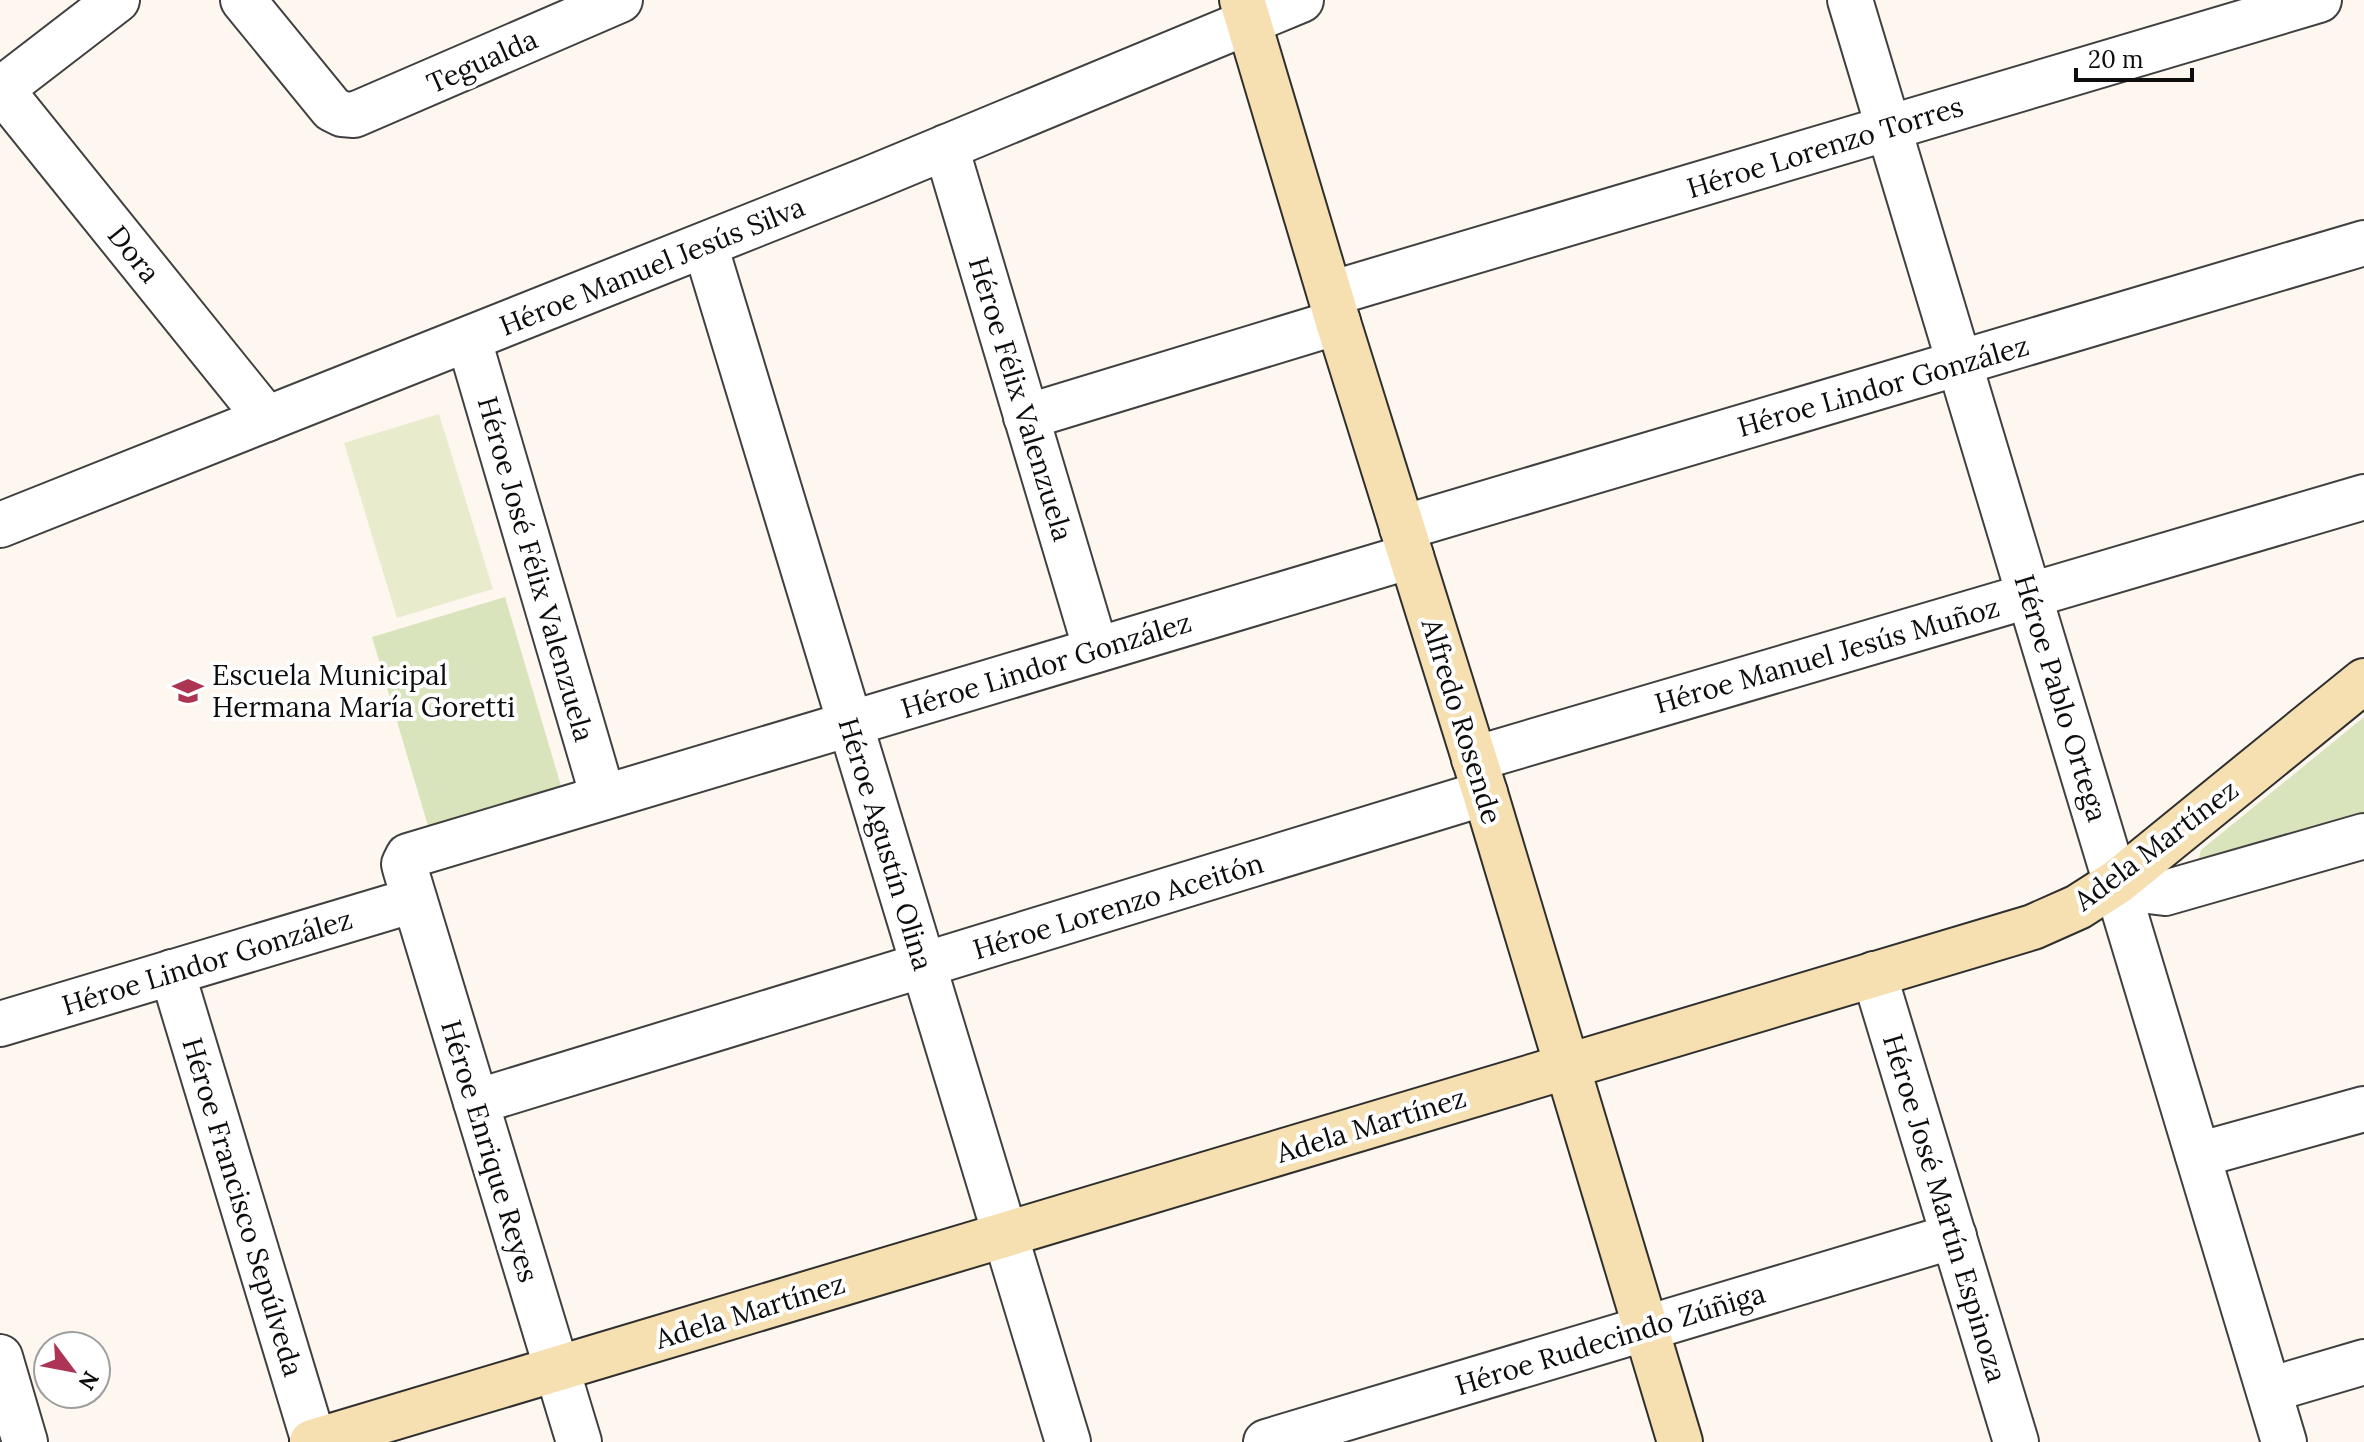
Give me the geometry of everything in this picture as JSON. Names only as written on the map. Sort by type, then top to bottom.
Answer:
[{"type":"street","points":[[0,89],[117,0]]},
{"type":"street","name":"Tegualda","points":[[243,0],[325,101],[342,114],[354,115],[620,0]]},
{"type":"street","name":"Héroe Manuel Jesús Silva","points":[[0,525],[946,147],[1245,12],[1301,0]]},
{"type":"street","name":"Héroe Pablo Ortega","points":[[1850,0],[2284,1442]]},
{"type":"street","name":"Héroe Lorenzo Torres","points":[[1026,417],[1334,308],[1889,128],[2319,0]]},
{"type":"street","name":"Alfredo Rosende","points":[[1245,12],[1480,776],[1680,1442]]},
{"type":"street","name":"Dora","points":[[0,89],[267,419]]},
{"type":"street","name":"Héroe Félix Valenzuela","points":[[946,147],[1096,650]]},
{"type":"street","name":"Héroe Lindor González","points":[[0,1024],[172,972],[410,879],[412,854],[1096,650],[1406,542],[1959,363],[2364,243]]},
{"type":"street","name":"Héroe Agustín Olina","points":[[705,245],[1068,1442]]},
{"type":"street","name":"Héroe José Félix Valenzuela","points":[[469,340],[603,797]]},
{"type":"street","name":"Héroe Manuel Jesús Muñoz","points":[[1480,776],[2029,595],[2364,497]]},
{"type":"street","name":"Adela Martínez","points":[[313,1442],[2033,927],[2078,907],[2117,882],[2364,681]]},
{"type":"street","name":"Héroe Lorenzo Aceitón","points":[[476,1102],[923,965],[1480,776]]},
{"type":"street","points":[[2117,882],[2131,889],[2165,893],[2364,836]]},
{"type":"street","name":"Héroe Enrique Reyes","points":[[410,879],[579,1442]]},
{"type":"street","name":"Héroe Francisco Sepúlveda","points":[[172,972],[313,1442]]},
{"type":"street","name":"Héroe José Martín Espinoza","points":[[1874,974],[2016,1442]]},
{"type":"street","points":[[2198,1155],[2364,1109]]},
{"type":"street","name":"Héroe Rudecindo Zúñiga","points":[[1266,1442],[1954,1236]]},
{"type":"street","points":[[0,1357],[25,1442]]},
{"type":"street","points":[[2269,1390],[2364,1362]]},
{"type":"green space","points":[[439,414],[493,589],[397,618],[344,443]]},
{"type":"green space","points":[[505,597],[564,796],[431,836],[372,637]]},
{"type":"green space","points":[[2364,717],[2364,821],[2196,871],[2201,850]]},
{"type":"place","name":"Escuela Municipal Hermana María Goretti","points":[[188,691]]}]
